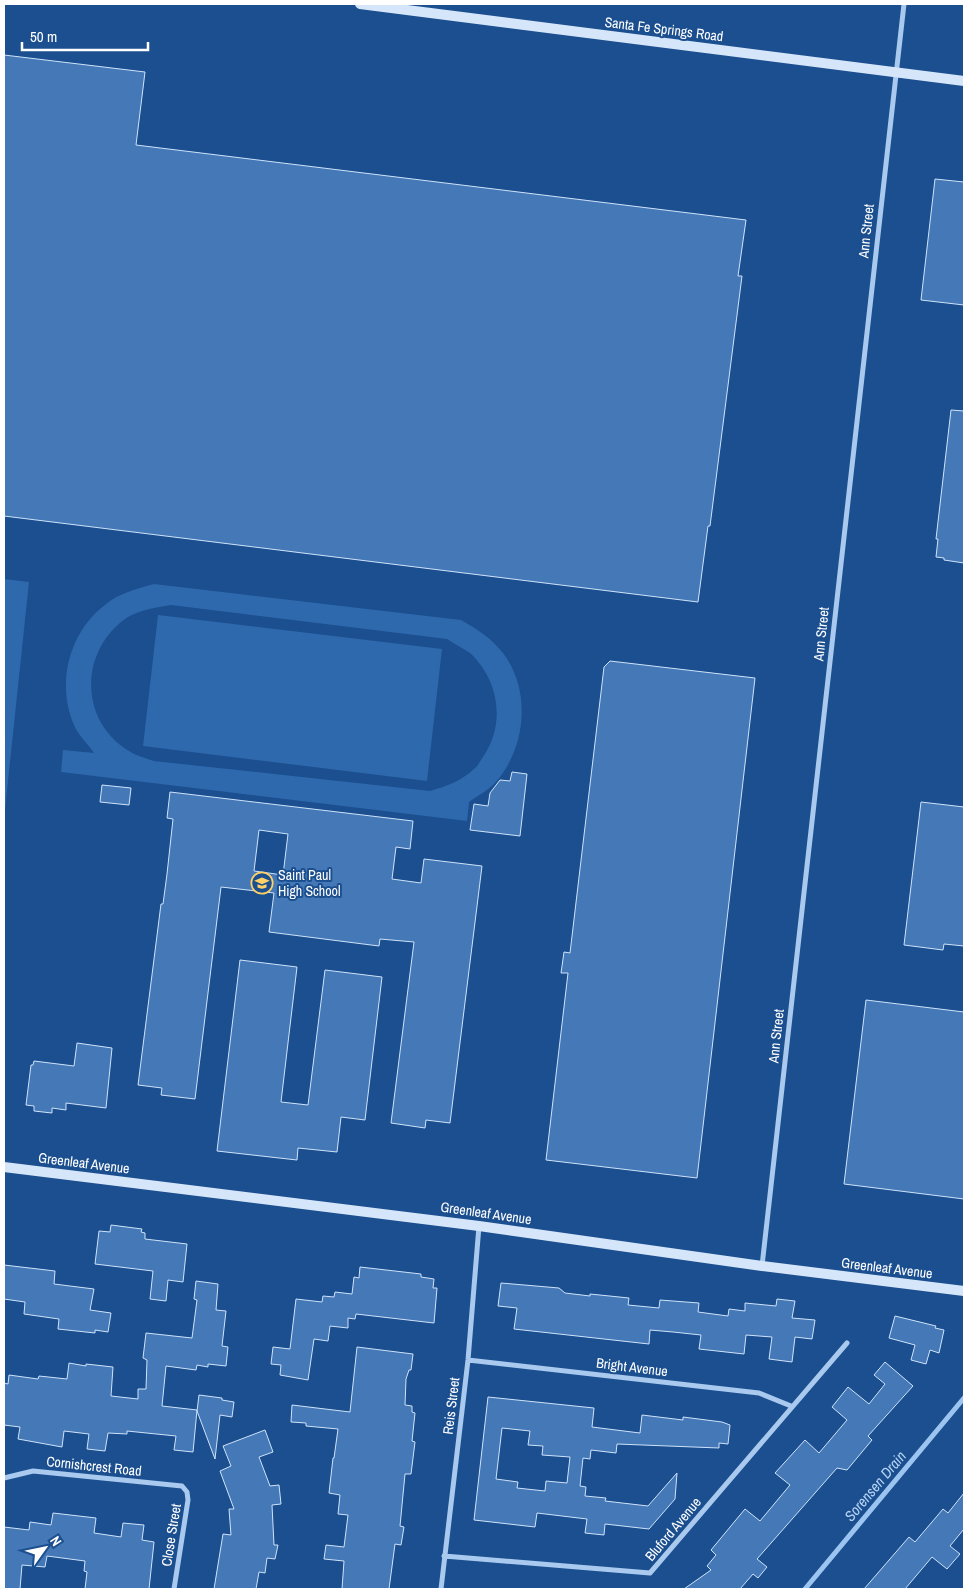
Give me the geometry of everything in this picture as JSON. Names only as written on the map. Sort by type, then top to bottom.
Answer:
[{"type":"main road","name":"Santa Fe Springs Road","points":[[360,4],[964,81]]},
{"type":"main road","name":"Greenleaf Avenue","points":[[4,1168],[480,1226],[762,1266],[964,1291]]},
{"type":"street","name":"Ann Street","points":[[762,1266],[904,4]]},
{"type":"street","name":"Reis Street","points":[[441,1589],[468,1360],[480,1226]]},
{"type":"street","name":"Bluford Avenue","points":[[444,1556],[650,1573],[791,1406],[847,1343]]},
{"type":"street","name":"Bright Avenue","points":[[468,1360],[759,1393],[791,1406]]},
{"type":"street","name":"Cornishcrest Road","points":[[4,1478],[33,1471],[182,1486]]},
{"type":"street","name":"Close Street","points":[[174,1589],[188,1500],[187,1492],[182,1486]]},
{"type":"shaded area","points":[[4,579],[29,582],[4,819]]},
{"type":"shaded area","points":[[154,584],[461,620],[478,630],[494,643],[512,668],[521,702],[519,738],[513,755],[505,770],[494,784],[469,802],[467,821],[61,772],[63,750],[94,753],[74,725],[66,693],[66,676],[69,660],[82,629],[110,601],[122,594]],"holes":[[[171,605],[447,639],[470,653],[488,676],[493,689],[497,717],[495,731],[490,744],[477,766],[459,780],[430,791],[154,761],[132,753],[113,739],[102,724],[94,707],[91,689],[92,671],[98,653],[107,636],[126,618],[138,612]]]},
{"type":"shaded area","points":[[158,615],[442,649],[427,781],[143,746]]},
{"type":"building","points":[[4,55],[145,72],[136,145],[746,220],[738,276],[742,276],[710,526],[708,526],[698,602],[4,516]]},
{"type":"building","points":[[935,179],[964,182],[964,305],[921,300]]},
{"type":"building","points":[[951,410],[964,411],[964,563],[936,557],[938,539],[936,539]]},
{"type":"building","points":[[610,661],[755,678],[697,1178],[546,1160],[568,973],[561,973],[564,952],[570,953],[604,667]]},
{"type":"building","points":[[512,772],[527,774],[520,836],[470,830],[474,804],[488,806],[490,793],[500,780],[510,781]]},
{"type":"building","points":[[102,785],[131,788],[129,805],[100,802]]},
{"type":"building","points":[[170,792],[413,821],[410,849],[396,847],[392,879],[421,883],[424,859],[482,866],[450,1123],[426,1120],[425,1128],[391,1123],[414,942],[380,939],[379,946],[269,932],[274,893],[221,887],[195,1099],[161,1095],[162,1088],[138,1085],[173,819],[167,818]],"holes":[[[259,830],[288,834],[283,875],[254,871]]]},
{"type":"building","points":[[921,802],[964,807],[964,946],[944,944],[943,950],[904,945]]},
{"type":"building","points":[[240,960],[297,967],[281,1102],[308,1105],[325,970],[382,977],[365,1120],[341,1117],[337,1152],[298,1148],[297,1160],[217,1151]]},
{"type":"building","points":[[866,1000],[964,1012],[964,1199],[844,1184]]},
{"type":"building","points":[[77,1043],[112,1048],[106,1108],[66,1103],[66,1110],[52,1108],[52,1113],[34,1111],[34,1106],[26,1105],[31,1065],[33,1065],[34,1061],[74,1066]]},
{"type":"building","points":[[111,1225],[142,1229],[141,1232],[145,1233],[145,1239],[187,1244],[183,1282],[168,1280],[166,1301],[150,1299],[153,1271],[95,1264],[99,1231],[110,1232]]},
{"type":"building","points":[[4,1265],[55,1271],[54,1284],[94,1289],[90,1310],[111,1313],[108,1332],[95,1330],[95,1333],[58,1329],[59,1319],[24,1314],[25,1302],[4,1299]]},
{"type":"building","points":[[360,1267],[421,1274],[421,1277],[434,1279],[433,1288],[437,1288],[434,1323],[356,1314],[355,1319],[348,1318],[348,1328],[330,1326],[328,1341],[314,1339],[308,1380],[280,1375],[281,1365],[271,1364],[273,1347],[290,1349],[296,1299],[322,1302],[323,1296],[334,1297],[335,1292],[352,1294],[354,1277],[359,1278]]},
{"type":"building","points":[[196,1281],[218,1284],[216,1310],[226,1311],[222,1346],[228,1347],[226,1366],[208,1364],[208,1367],[197,1365],[196,1370],[166,1366],[162,1406],[197,1410],[193,1452],[174,1450],[176,1436],[127,1431],[127,1434],[108,1433],[105,1451],[87,1449],[89,1434],[64,1431],[62,1447],[18,1439],[20,1427],[4,1425],[4,1383],[8,1384],[9,1375],[38,1379],[39,1376],[67,1379],[69,1363],[113,1367],[111,1396],[138,1399],[138,1389],[146,1389],[147,1360],[143,1358],[146,1333],[192,1338],[197,1300],[194,1299]]},
{"type":"building","points":[[501,1283],[559,1288],[565,1293],[590,1296],[590,1294],[629,1298],[628,1305],[659,1308],[660,1300],[699,1303],[698,1312],[728,1316],[729,1309],[745,1311],[745,1303],[776,1306],[777,1299],[795,1301],[792,1318],[815,1320],[812,1339],[795,1337],[792,1362],[769,1359],[772,1337],[746,1335],[744,1354],[699,1349],[701,1335],[650,1330],[649,1344],[514,1329],[517,1308],[498,1306]]},
{"type":"building","points":[[895,1316],[936,1326],[935,1328],[944,1330],[939,1353],[930,1350],[926,1364],[911,1360],[915,1345],[889,1338]]},
{"type":"building","points":[[357,1347],[413,1354],[411,1370],[409,1370],[406,1379],[405,1405],[412,1406],[412,1412],[415,1413],[412,1441],[415,1442],[411,1474],[405,1474],[400,1526],[404,1527],[401,1545],[395,1544],[389,1589],[342,1589],[344,1561],[324,1559],[326,1545],[344,1547],[348,1515],[338,1514],[340,1495],[329,1493],[338,1429],[306,1426],[306,1423],[291,1422],[292,1405],[350,1412]]},
{"type":"building","points":[[885,1362],[913,1386],[868,1436],[872,1440],[847,1470],[837,1468],[757,1559],[767,1567],[758,1578],[753,1574],[740,1589],[684,1589],[711,1570],[707,1566],[716,1555],[711,1550],[745,1509],[760,1521],[790,1485],[775,1473],[805,1440],[819,1453],[847,1420],[832,1407],[848,1387],[869,1404],[885,1384],[874,1375]]},
{"type":"building","points":[[199,1395],[222,1398],[222,1400],[234,1402],[232,1417],[220,1415],[215,1459],[197,1411]]},
{"type":"building","points":[[488,1397],[594,1408],[592,1427],[640,1433],[642,1415],[683,1420],[683,1417],[722,1422],[730,1425],[728,1444],[719,1443],[719,1448],[617,1444],[616,1453],[591,1450],[590,1459],[583,1458],[580,1486],[586,1487],[585,1496],[606,1498],[605,1501],[648,1506],[677,1473],[675,1499],[649,1529],[605,1524],[604,1535],[585,1533],[587,1519],[537,1513],[535,1527],[474,1520]],"holes":[[[502,1428],[530,1431],[528,1445],[543,1446],[542,1455],[570,1457],[567,1483],[546,1481],[545,1491],[517,1488],[518,1482],[496,1479]]]},
{"type":"building","points":[[265,1430],[273,1452],[259,1457],[270,1486],[279,1485],[281,1504],[272,1505],[274,1545],[278,1545],[275,1559],[267,1558],[265,1573],[259,1572],[256,1589],[214,1589],[223,1534],[231,1535],[229,1509],[234,1509],[220,1471],[231,1466],[223,1446]]},
{"type":"building","points":[[964,1493],[964,1529],[950,1546],[960,1554],[947,1569],[932,1557],[905,1589],[864,1589],[909,1537],[915,1542],[943,1509],[948,1513]]},
{"type":"building","points":[[53,1513],[96,1518],[94,1533],[121,1537],[123,1523],[144,1525],[142,1540],[154,1542],[149,1589],[85,1589],[87,1572],[84,1571],[85,1561],[47,1556],[45,1567],[22,1565],[20,1589],[4,1589],[4,1527],[29,1530],[30,1522],[51,1525]]},
{"type":"waterway","name":"Sorensen Drain","points":[[805,1589],[964,1398]]},
{"type":"place","name":"Saint Paul High School","points":[[262,883]]}]
